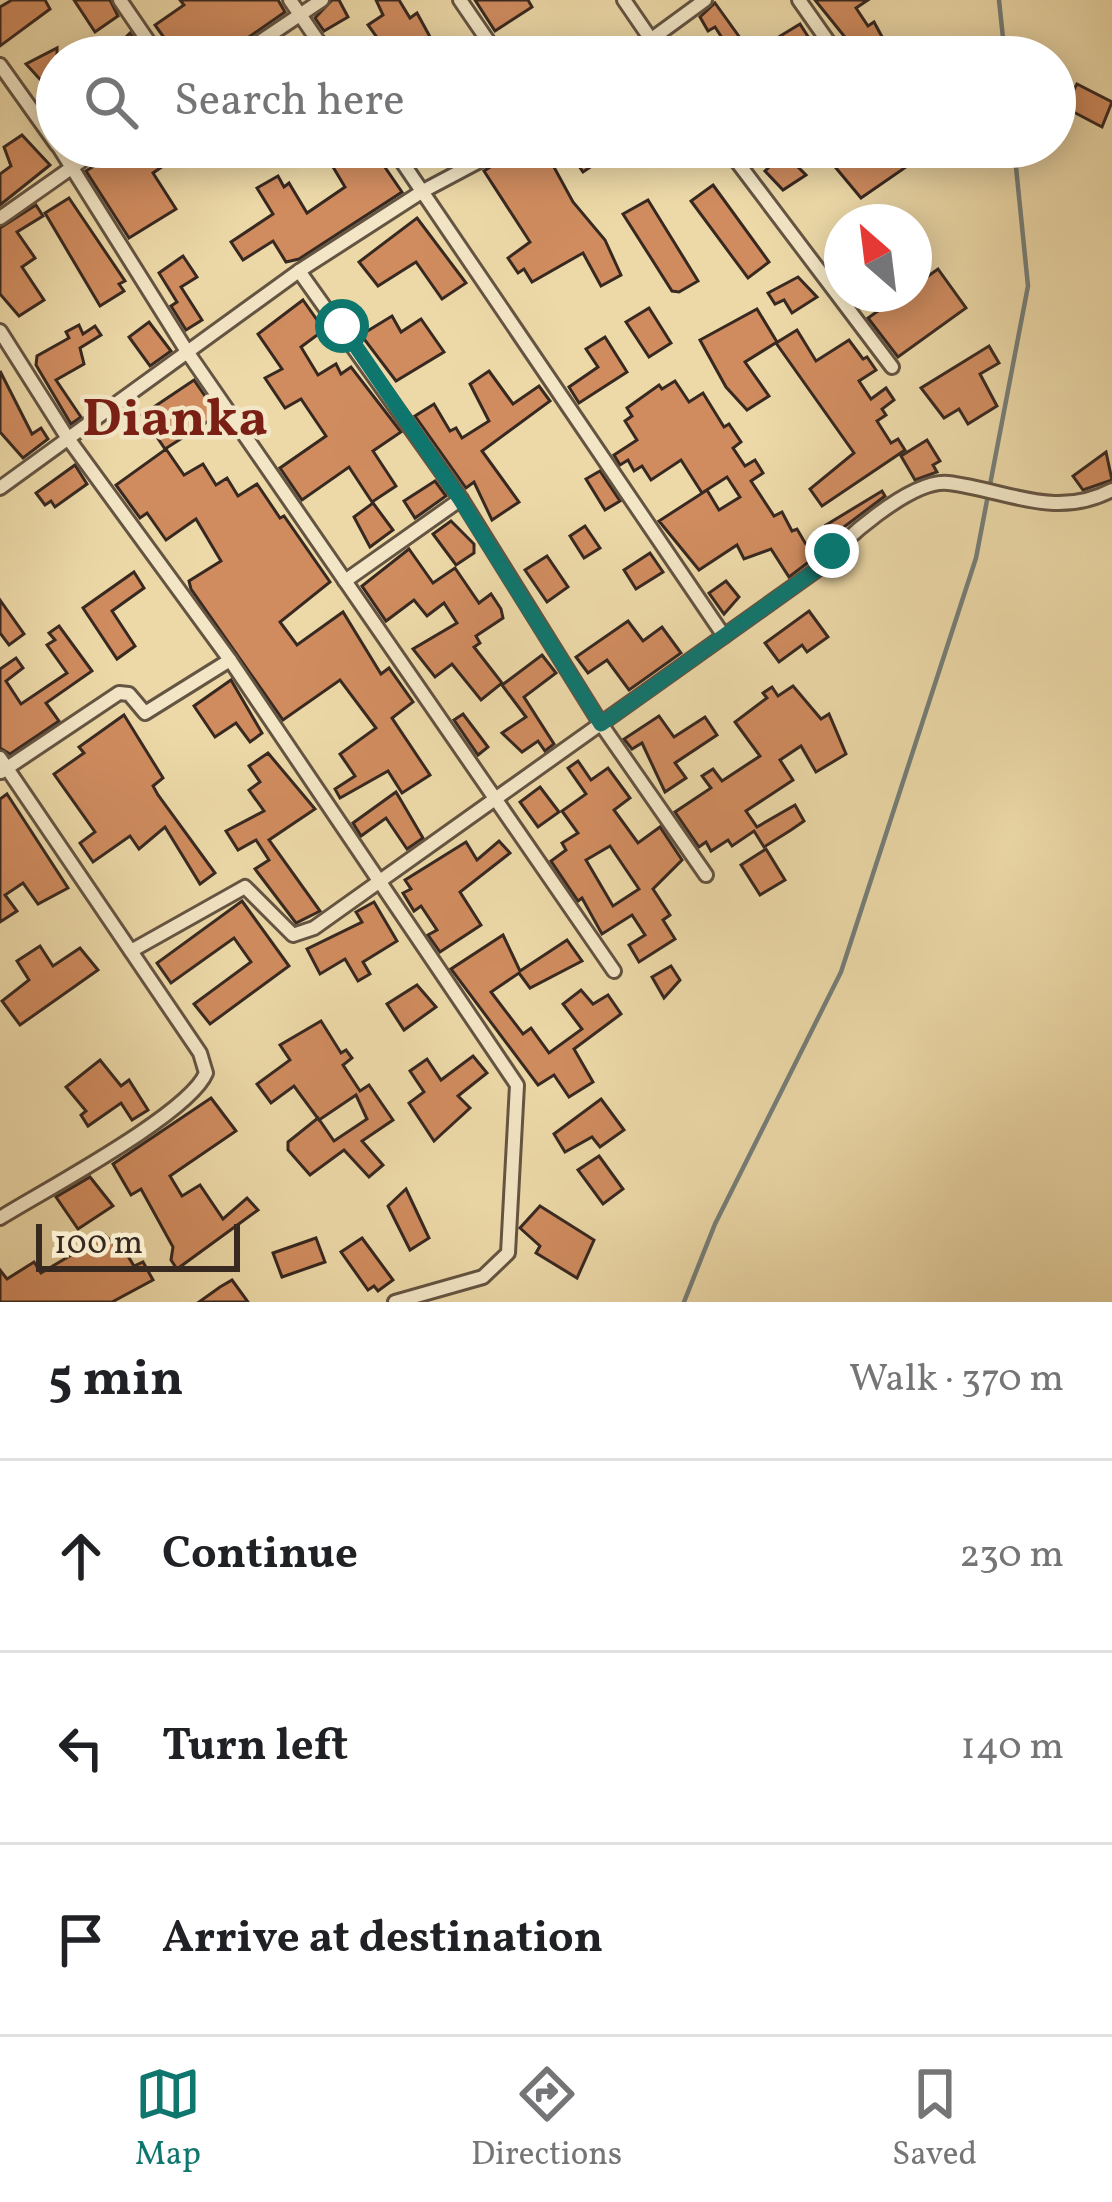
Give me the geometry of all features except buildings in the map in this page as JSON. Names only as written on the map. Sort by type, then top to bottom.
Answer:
[{"type":"street","points":[[119,0],[144,36]]},
{"type":"street","points":[[290,0],[314,36]]},
{"type":"street","points":[[269,36],[322,0]]},
{"type":"street","points":[[460,0],[485,36]]},
{"type":"street","points":[[624,0],[649,36]]},
{"type":"street","points":[[653,36],[705,0]]},
{"type":"street","points":[[800,0],[825,36]]},
{"type":"street","points":[[0,65],[36,115]]},
{"type":"street","points":[[0,218],[72,168]]},
{"type":"street","points":[[74,168],[188,352],[614,971]]},
{"type":"street","points":[[407,168],[724,636]]},
{"type":"street","points":[[0,488],[299,271],[466,168]]},
{"type":"street","points":[[742,168],[892,367]]},
{"type":"street","points":[[299,271],[460,499],[601,724],[706,875]]},
{"type":"street","points":[[0,331],[68,437],[230,660],[380,879],[519,1093],[508,1253],[483,1277],[395,1302]]},
{"type":"street","points":[[131,951],[235,890],[253,892],[293,935],[314,928],[818,569],[849,535],[932,484],[945,482],[1044,505],[1086,503],[1112,490]]},
{"type":"street","points":[[345,580],[460,499]]},
{"type":"street","points":[[0,1218],[200,1088],[206,1073],[200,1053],[2,766],[119,693],[129,694],[145,713],[230,660]]},
{"type":"waterway","points":[[999,0],[1003,36]]},
{"type":"waterway","points":[[684,1302],[715,1224],[841,972],[976,558],[1028,286],[1016,168]]},
{"type":"district","name":"Dianka","points":[[175,416]]},
{"type":"route","points":[[342,326],[460,499],[601,724],[818,569],[832,551]]}]
